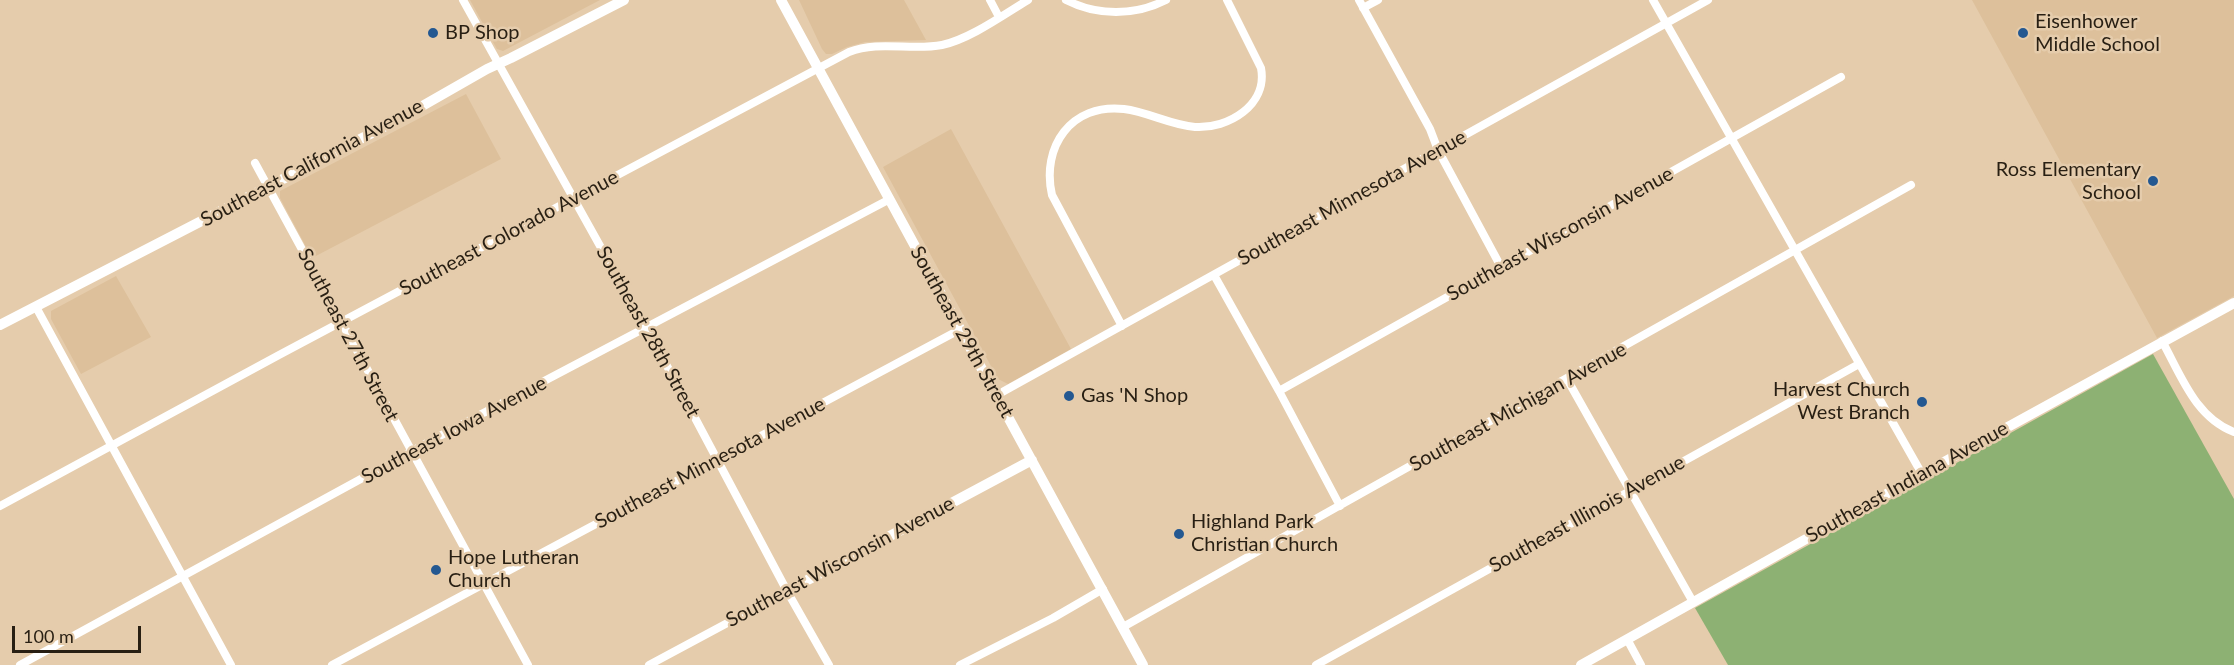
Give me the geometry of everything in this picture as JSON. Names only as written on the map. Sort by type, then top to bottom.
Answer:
[{"type":"main road","name":"Southeast California Avenue","points":[[0,325],[403,117],[467,79],[624,0]]},
{"type":"main road","name":"Southeast 29th Street","points":[[781,0],[1143,665]]},
{"type":"main road","name":"Southeast Indiana Avenue","points":[[1581,665],[2234,303]]},
{"type":"main road","name":"Southeast Wisconsin Avenue","points":[[787,591],[1032,460]]},
{"type":"street","name":"Southeast 28th Street","points":[[463,0],[829,665]]},
{"type":"street","points":[[990,0],[999,17]]},
{"type":"street","name":"Southeast Colorado Avenue","points":[[0,506],[849,52],[862,48],[930,47],[952,42],[1028,0]]},
{"type":"street","points":[[1066,0],[1089,9],[1119,12],[1138,10],[1166,0]]},
{"type":"street","points":[[1122,326],[1052,195],[1049,172],[1053,149],[1066,129],[1084,116],[1096,111],[1127,110],[1197,127],[1227,121],[1249,108],[1260,91],[1261,68],[1227,0]]},
{"type":"street","points":[[1359,0],[1430,129],[1437,150],[1501,267]]},
{"type":"street","points":[[1364,8],[1378,0]]},
{"type":"street","points":[[1653,0],[1922,474]]},
{"type":"street","name":"Southeast Minnesota Avenue","points":[[997,395],[1708,0]]},
{"type":"street","name":"Southeast Wisconsin Avenue","points":[[1279,391],[1841,77]]},
{"type":"street","name":"Southeast 27th Street","points":[[255,163],[528,665]]},
{"type":"street","name":"Southeast Michigan Avenue","points":[[1123,627],[1911,185]]},
{"type":"street","name":"Southeast Iowa Avenue","points":[[20,665],[411,452],[890,199]]},
{"type":"street","points":[[1214,275],[1340,506]]},
{"type":"street","points":[[36,307],[231,665]]},
{"type":"street","name":"Southeast Minnesota Avenue","points":[[332,665],[961,329]]},
{"type":"street","points":[[2162,341],[2198,406],[2217,424],[2234,432]]},
{"type":"street","name":"Southeast Illinois Avenue","points":[[1316,665],[1859,364]]},
{"type":"street","points":[[1567,379],[1693,602]]},
{"type":"street","points":[[960,665],[1103,590]]},
{"type":"street","name":"Southeast Wisconsin Avenue","points":[[649,665],[787,591]]},
{"type":"street","points":[[1627,639],[1641,665]]},
{"type":"shaded area","points":[[470,0],[600,0],[503,51],[497,49]]},
{"type":"shaded area","points":[[799,0],[904,0],[926,40],[865,42],[826,54]]},
{"type":"shaded area","name":"Ross Elementary School","points":[[1972,0],[2234,0],[2234,296],[2157,338]]},
{"type":"shaded area","points":[[466,94],[501,159],[312,258],[280,198],[280,191]]},
{"type":"shaded area","points":[[951,129],[1071,349],[1008,384],[998,379],[883,167]]},
{"type":"shaded area","points":[[116,276],[151,337],[81,374],[51,319],[51,311]]},
{"type":"green space","points":[[2153,354],[2234,499],[2234,665],[1728,665],[1695,608]]},
{"type":"place","name":"BP Shop","points":[[433,33]]},
{"type":"place","name":"Eisenhower Middle School","points":[[2023,33]]},
{"type":"place","name":"Ross Elementary School","points":[[2153,181]]},
{"type":"place","name":"Gas 'N Shop","points":[[1069,396]]},
{"type":"place","name":"Harvest Church West Branch","points":[[1922,402]]},
{"type":"place","name":"Highland Park Christian Church","points":[[1179,534]]},
{"type":"place","name":"Hope Lutheran Church","points":[[436,570]]}]
